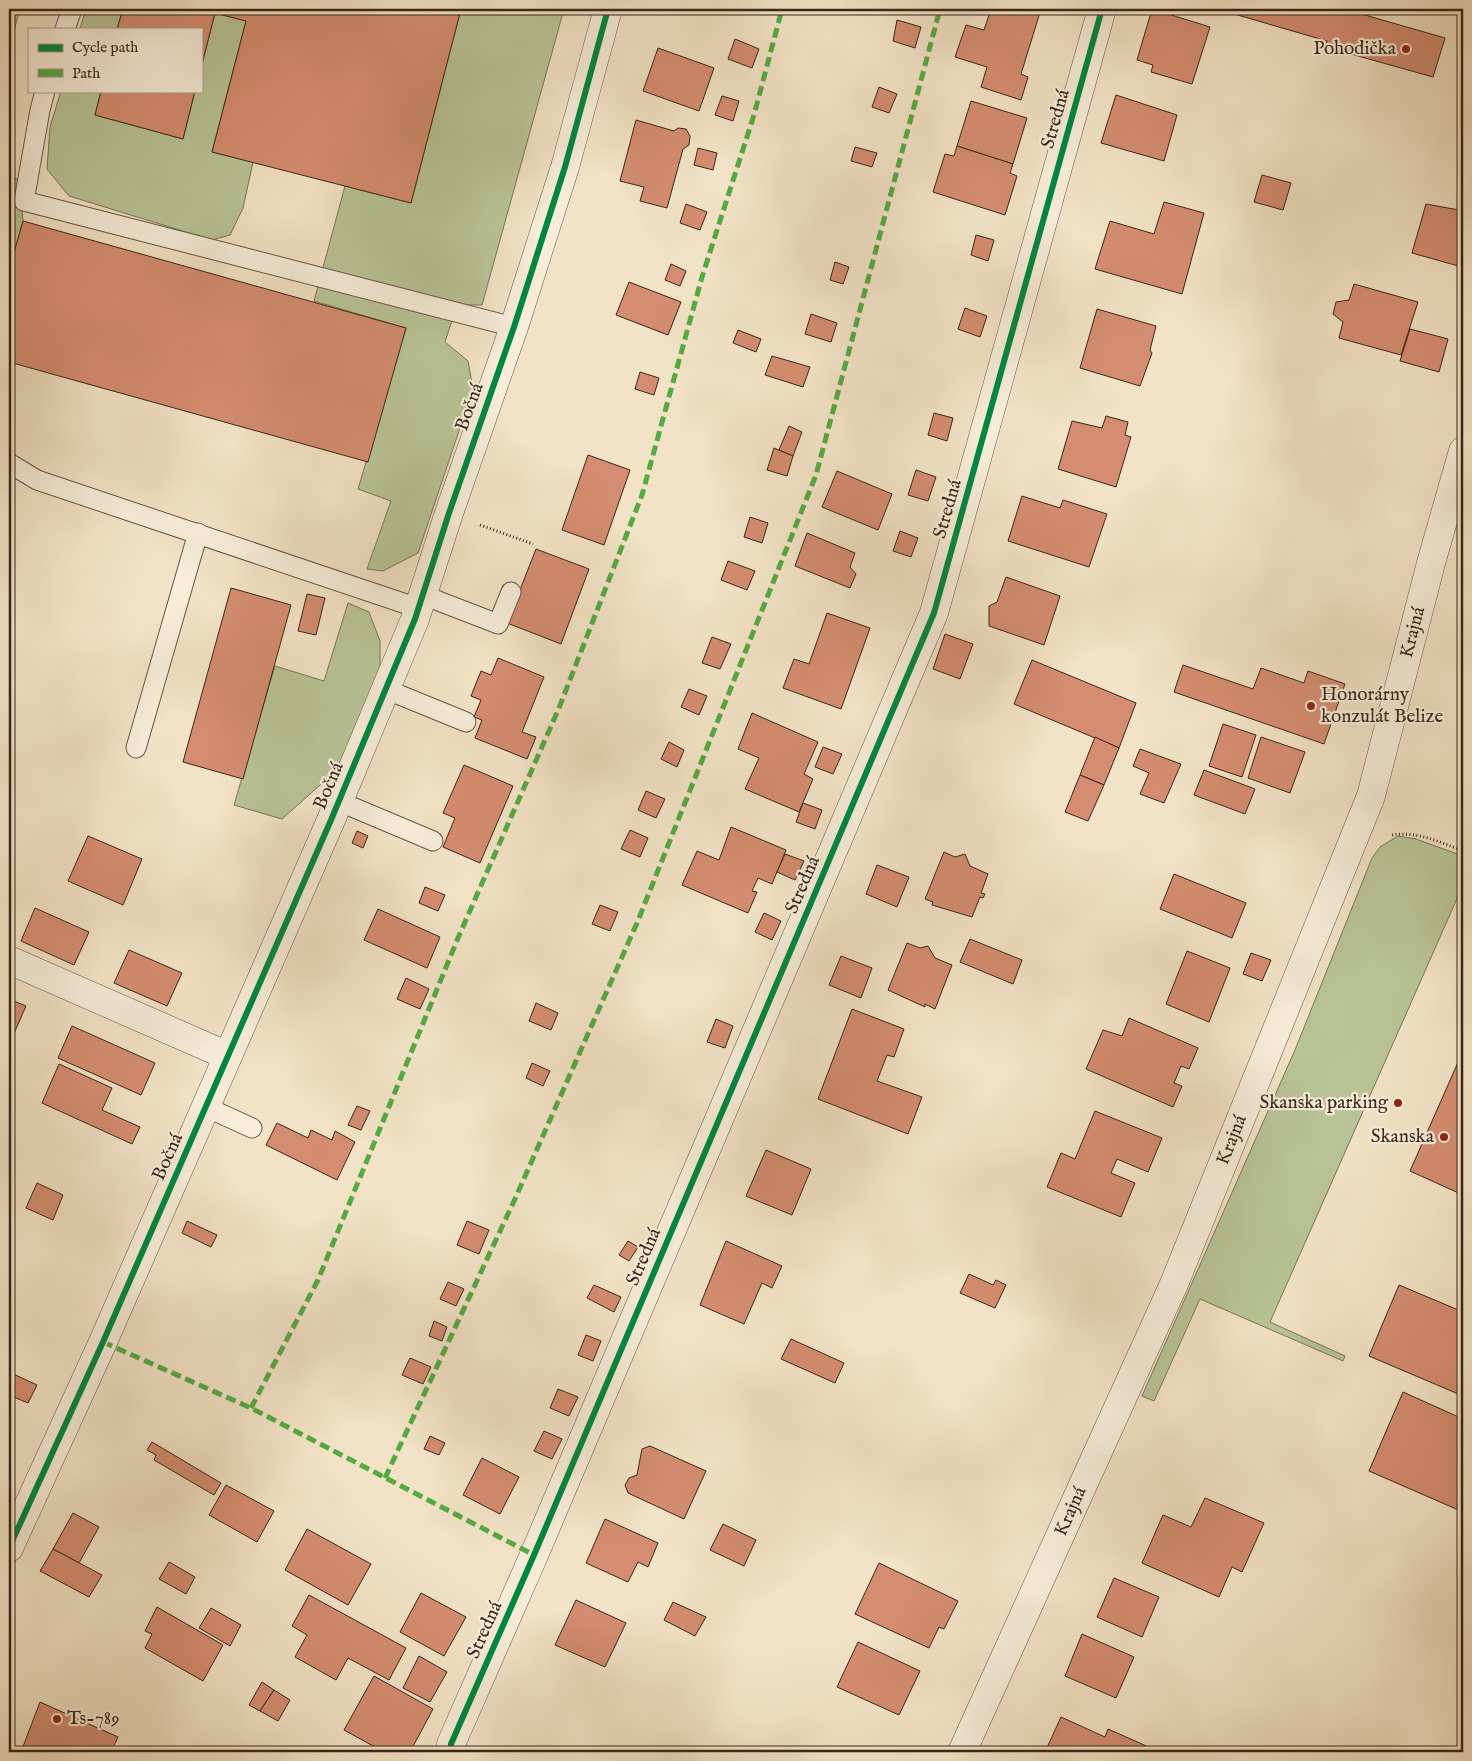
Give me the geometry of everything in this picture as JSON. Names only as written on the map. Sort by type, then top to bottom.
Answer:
[{"type":"street","name":"Bočná","points":[[9,1548],[103,1342],[206,1107],[386,689],[421,601],[449,513],[514,327],[565,167],[608,9]]},
{"type":"street","name":"Stredná","points":[[451,1744],[534,1555],[934,613],[1102,9]]},
{"type":"street","name":"Krajná","points":[[962,1752],[1174,1284],[1371,796],[1430,563],[1463,451]]},
{"type":"street","points":[[9,960],[228,1056]]},
{"type":"lane","points":[[65,28],[72,9]]},
{"type":"lane","points":[[46,92],[40,110],[24,202],[514,327]]},
{"type":"lane","points":[[9,463],[37,480],[198,533],[498,624],[511,592]]},
{"type":"lane","points":[[136,748],[198,533]]},
{"type":"lane","points":[[386,689],[466,722]]},
{"type":"lane","points":[[338,801],[433,841]]},
{"type":"lane","points":[[206,1107],[252,1128]]},
{"type":"path","points":[[478,524],[533,544]]},
{"type":"green space","points":[[9,9],[20,9],[9,49]]},
{"type":"green space","points":[[86,9],[123,9],[117,28],[80,28]]},
{"type":"green space","points":[[461,9],[564,9],[482,305],[457,305],[445,342],[468,361],[473,389],[418,553],[383,571],[367,569],[391,501],[358,489],[406,328],[314,301],[345,186],[411,203]]},
{"type":"green space","points":[[215,13],[246,21],[212,152],[253,162],[243,208],[230,235],[212,240],[69,196],[47,169],[50,127],[61,92],[101,92],[95,115],[183,139],[195,92],[202,92],[202,64]]},
{"type":"green space","points":[[9,176],[19,180],[23,221],[9,270]]},
{"type":"green space","points":[[348,603],[369,612],[380,641],[380,670],[338,769],[282,819],[234,805],[275,666],[324,681]]},
{"type":"green space","points":[[1398,836],[1416,839],[1463,856],[1463,885],[1270,1322],[1345,1356],[1343,1361],[1200,1299],[1154,1401],[1142,1396],[1295,1050],[1372,858],[1380,847]]},
{"type":"building","points":[[123,9],[461,9],[411,203],[212,152],[246,21],[215,13],[202,64],[202,28],[117,28]]},
{"type":"building","points":[[991,9],[1041,9],[1021,74],[1028,77],[1021,100],[981,87],[987,67],[955,57],[966,25],[984,30]]},
{"type":"building","points":[[1152,9],[1210,27],[1192,84],[1151,72],[1153,65],[1137,60]]},
{"type":"building","points":[[1217,9],[1344,9],[1445,38],[1433,77],[1326,47],[1327,41]]},
{"type":"building","points":[[897,20],[921,27],[915,48],[893,41]]},
{"type":"building","points":[[735,39],[759,49],[752,68],[728,59]]},
{"type":"building","points":[[658,48],[714,68],[699,111],[643,91]]},
{"type":"building","points":[[879,87],[897,94],[889,113],[872,107]]},
{"type":"building","points":[[101,92],[195,92],[183,139],[95,115]]},
{"type":"building","points":[[1116,95],[1177,115],[1164,161],[1101,143]]},
{"type":"building","points":[[722,96],[739,101],[733,121],[715,115]]},
{"type":"building","points":[[971,101],[1027,118],[1013,164],[957,146]]},
{"type":"building","points":[[636,120],[674,131],[678,128],[686,129],[690,136],[689,145],[683,149],[667,208],[640,201],[644,187],[620,181]]},
{"type":"building","points":[[957,146],[1013,164],[1010,173],[1017,176],[1005,215],[933,192],[945,154],[954,156]]},
{"type":"building","points":[[855,147],[877,153],[872,167],[851,161]]},
{"type":"building","points":[[698,148],[717,153],[713,170],[694,165]]},
{"type":"building","points":[[1262,175],[1291,183],[1283,210],[1254,202]]},
{"type":"building","points":[[1164,202],[1204,213],[1182,294],[1095,269],[1110,221],[1154,234]]},
{"type":"building","points":[[686,204],[707,212],[700,230],[680,223]]},
{"type":"building","points":[[1426,204],[1459,210],[1459,213],[1463,214],[1462,267],[1412,253]]},
{"type":"building","points":[[23,221],[406,328],[368,462],[9,362],[9,270]]},
{"type":"building","points":[[976,235],[994,240],[988,261],[971,255]]},
{"type":"building","points":[[835,262],[849,267],[843,284],[830,280]]},
{"type":"building","points":[[671,264],[686,271],[680,286],[665,280]]},
{"type":"building","points":[[629,282],[681,302],[668,335],[616,315]]},
{"type":"building","points":[[1354,284],[1418,302],[1401,355],[1339,338],[1343,322],[1333,314],[1336,302],[1349,300]]},
{"type":"building","points":[[965,308],[987,316],[980,337],[958,329]]},
{"type":"building","points":[[1097,309],[1156,326],[1150,350],[1152,353],[1140,386],[1080,368]]},
{"type":"building","points":[[811,314],[837,323],[831,342],[805,334]]},
{"type":"building","points":[[1410,329],[1448,339],[1439,372],[1400,361]]},
{"type":"building","points":[[738,330],[761,339],[756,352],[733,343]]},
{"type":"building","points":[[772,356],[810,367],[803,387],[765,375]]},
{"type":"building","points":[[640,372],[659,378],[654,395],[635,389]]},
{"type":"building","points":[[934,413],[953,418],[947,441],[928,435]]},
{"type":"building","points":[[1106,416],[1128,422],[1125,435],[1131,437],[1116,487],[1058,469],[1072,421],[1102,428]]},
{"type":"building","points":[[789,426],[802,432],[793,456],[779,450]]},
{"type":"building","points":[[774,448],[793,456],[787,476],[767,470]]},
{"type":"building","points":[[588,455],[630,470],[604,545],[562,530]]},
{"type":"building","points":[[916,470],[936,477],[928,501],[908,495]]},
{"type":"building","points":[[837,471],[892,494],[878,530],[822,507]]},
{"type":"building","points":[[1022,496],[1060,508],[1063,500],[1107,514],[1089,567],[1008,541]]},
{"type":"building","points":[[750,517],[768,523],[762,543],[744,537]]},
{"type":"building","points":[[900,531],[918,538],[911,557],[893,551]]},
{"type":"building","points":[[807,533],[855,553],[850,567],[856,574],[850,588],[795,566]]},
{"type":"building","points":[[536,549],[589,569],[561,644],[507,623]]},
{"type":"building","points":[[728,561],[755,571],[747,590],[721,580]]},
{"type":"building","points":[[1006,577],[1060,596],[1044,645],[989,626],[989,606],[997,602]]},
{"type":"building","points":[[231,588],[291,605],[243,779],[183,762]]},
{"type":"building","points":[[307,594],[325,598],[316,635],[298,631]]},
{"type":"building","points":[[827,613],[870,628],[841,709],[783,688],[794,659],[809,664]]},
{"type":"building","points":[[945,634],[973,644],[960,679],[933,669]]},
{"type":"building","points":[[712,637],[731,644],[720,669],[702,663]]},
{"type":"building","points":[[498,658],[544,677],[522,732],[536,737],[527,759],[475,738],[482,720],[474,717],[481,700],[471,696],[481,671],[491,675]]},
{"type":"building","points":[[1032,660],[1136,703],[1119,748],[1014,704]]},
{"type":"building","points":[[1183,665],[1253,689],[1261,668],[1304,683],[1308,671],[1345,684],[1324,744],[1174,692]]},
{"type":"building","points":[[689,689],[707,696],[699,715],[681,707]]},
{"type":"building","points":[[752,713],[818,742],[804,774],[813,779],[799,812],[745,789],[759,758],[738,749]]},
{"type":"building","points":[[1223,724],[1256,735],[1242,777],[1209,766]]},
{"type":"building","points":[[1095,737],[1119,748],[1104,785],[1080,775]]},
{"type":"building","points":[[1261,737],[1305,752],[1290,793],[1248,778]]},
{"type":"building","points":[[669,742],[684,750],[677,767],[661,759]]},
{"type":"building","points":[[823,747],[842,754],[833,774],[815,767]]},
{"type":"building","points":[[1140,749],[1181,764],[1164,803],[1140,794],[1149,773],[1133,766]]},
{"type":"building","points":[[464,765],[513,786],[480,863],[443,847],[455,818],[443,813]]},
{"type":"building","points":[[1204,770],[1255,789],[1245,814],[1194,795]]},
{"type":"building","points":[[1080,775],[1104,785],[1088,821],[1065,812]]},
{"type":"building","points":[[646,791],[665,799],[656,818],[638,810]]},
{"type":"building","points":[[803,803],[822,810],[815,829],[796,822]]},
{"type":"building","points":[[731,827],[786,850],[772,884],[758,878],[752,891],[757,892],[748,913],[682,885],[697,851],[719,860]]},
{"type":"building","points":[[630,830],[648,838],[640,857],[621,849]]},
{"type":"building","points":[[357,831],[368,836],[363,848],[352,843]]},
{"type":"building","points":[[88,836],[142,859],[123,905],[68,881]]},
{"type":"building","points":[[944,852],[955,857],[965,854],[970,866],[988,874],[981,893],[985,894],[983,898],[980,897],[972,917],[932,905],[933,902],[925,899]]},
{"type":"building","points":[[785,854],[804,861],[795,880],[777,872]]},
{"type":"building","points":[[877,865],[909,877],[897,907],[866,894]]},
{"type":"building","points":[[1174,874],[1246,903],[1232,938],[1160,909]]},
{"type":"building","points":[[425,887],[445,895],[438,911],[419,903]]},
{"type":"building","points":[[600,905],[618,912],[610,931],[592,924]]},
{"type":"building","points":[[35,908],[89,932],[74,965],[21,941]]},
{"type":"building","points":[[378,909],[440,937],[427,968],[364,940]]},
{"type":"building","points":[[764,913],[781,921],[772,940],[755,932]]},
{"type":"building","points":[[970,939],[1022,960],[1013,984],[960,962]]},
{"type":"building","points":[[907,943],[920,948],[928,946],[935,958],[952,965],[935,1009],[925,1004],[925,1007],[888,990]]},
{"type":"building","points":[[129,950],[182,973],[167,1006],[114,983]]},
{"type":"building","points":[[1187,951],[1230,968],[1209,1022],[1166,1004]]},
{"type":"building","points":[[1251,953],[1271,960],[1262,981],[1243,974]]},
{"type":"building","points":[[841,956],[872,968],[861,998],[829,985]]},
{"type":"building","points":[[406,978],[429,989],[420,1009],[397,999]]},
{"type":"building","points":[[9,999],[26,1006],[12,1038],[9,1037]]},
{"type":"building","points":[[536,1003],[558,1013],[551,1030],[529,1021]]},
{"type":"building","points":[[852,1009],[904,1029],[894,1057],[887,1055],[877,1081],[922,1097],[908,1134],[818,1099]]},
{"type":"building","points":[[1129,1018],[1198,1048],[1189,1069],[1181,1066],[1174,1083],[1182,1086],[1173,1107],[1086,1069],[1103,1030],[1122,1036]]},
{"type":"building","points":[[716,1019],[733,1026],[725,1048],[707,1042]]},
{"type":"building","points":[[72,1026],[155,1063],[141,1095],[58,1058]]},
{"type":"building","name":"Skanska","points":[[1463,1051],[1463,1195],[1410,1171]]},
{"type":"building","points":[[532,1063],[550,1071],[543,1086],[526,1078]]},
{"type":"building","points":[[59,1064],[112,1088],[102,1110],[140,1127],[132,1144],[42,1103]]},
{"type":"building","points":[[357,1106],[370,1111],[361,1130],[348,1125]]},
{"type":"building","points":[[1095,1111],[1162,1138],[1148,1172],[1117,1159],[1111,1173],[1135,1183],[1121,1217],[1047,1187],[1061,1153],[1075,1159]]},
{"type":"building","points":[[277,1123],[308,1138],[311,1130],[332,1140],[335,1131],[355,1142],[337,1180],[266,1145]]},
{"type":"building","points":[[766,1150],[811,1169],[792,1215],[746,1196]]},
{"type":"building","points":[[37,1183],[63,1195],[53,1220],[26,1208]]},
{"type":"building","points":[[187,1221],[217,1235],[211,1247],[182,1233]]},
{"type":"building","points":[[467,1221],[489,1230],[479,1254],[457,1245]]},
{"type":"building","points":[[628,1241],[638,1247],[629,1261],[619,1255]]},
{"type":"building","points":[[726,1241],[782,1266],[772,1288],[762,1283],[744,1324],[700,1305]]},
{"type":"building","points":[[969,1274],[993,1285],[996,1280],[1006,1285],[995,1308],[960,1293]]},
{"type":"building","points":[[448,1282],[464,1289],[456,1306],[440,1299]]},
{"type":"building","points":[[594,1285],[621,1297],[614,1312],[587,1298]]},
{"type":"building","points":[[1399,1285],[1463,1312],[1463,1396],[1369,1356]]},
{"type":"building","points":[[434,1321],[447,1327],[442,1341],[429,1336]]},
{"type":"building","points":[[586,1335],[601,1341],[593,1361],[578,1355]]},
{"type":"building","points":[[791,1339],[844,1363],[835,1383],[781,1359]]},
{"type":"building","points":[[410,1358],[431,1367],[423,1384],[402,1375]]},
{"type":"building","points":[[9,1372],[37,1385],[28,1403],[9,1395]]},
{"type":"building","points":[[558,1389],[578,1397],[569,1416],[550,1408]]},
{"type":"building","points":[[1403,1392],[1463,1419],[1463,1512],[1369,1471]]},
{"type":"building","points":[[544,1431],[562,1439],[552,1459],[534,1451]]},
{"type":"building","points":[[430,1436],[445,1443],[439,1455],[424,1449]]},
{"type":"building","points":[[152,1442],[221,1483],[214,1495],[154,1460],[156,1455],[147,1450]]},
{"type":"building","points":[[650,1446],[706,1471],[684,1519],[628,1493],[625,1485],[629,1478],[637,1475],[642,1449]]},
{"type":"building","points":[[482,1458],[519,1477],[500,1514],[463,1495]]},
{"type":"building","points":[[226,1485],[274,1511],[257,1542],[209,1515]]},
{"type":"building","points":[[1205,1498],[1264,1523],[1242,1572],[1232,1567],[1219,1597],[1142,1563],[1163,1515],[1191,1527]]},
{"type":"building","points":[[73,1513],[99,1527],[79,1563],[53,1549]]},
{"type":"building","points":[[605,1519],[658,1543],[648,1567],[638,1562],[628,1582],[586,1563]]},
{"type":"building","points":[[723,1524],[756,1540],[744,1566],[710,1550]]},
{"type":"building","points":[[307,1529],[371,1564],[348,1605],[285,1570]]},
{"type":"building","points":[[53,1549],[102,1575],[89,1597],[40,1571]]},
{"type":"building","points":[[169,1562],[195,1577],[186,1594],[159,1579]]},
{"type":"building","points":[[879,1563],[958,1601],[944,1629],[939,1627],[929,1648],[855,1614]]},
{"type":"building","points":[[1114,1578],[1159,1597],[1142,1637],[1097,1617]]},
{"type":"building","points":[[421,1593],[466,1617],[444,1656],[400,1632]]},
{"type":"building","points":[[309,1595],[406,1648],[389,1680],[348,1658],[336,1680],[295,1657],[307,1635],[292,1626]]},
{"type":"building","points":[[576,1600],[626,1623],[605,1667],[555,1645]]},
{"type":"building","points":[[673,1602],[706,1617],[695,1636],[664,1620]]},
{"type":"building","points":[[157,1607],[223,1645],[203,1681],[145,1648],[152,1634],[145,1631]]},
{"type":"building","points":[[211,1608],[241,1625],[230,1646],[199,1628]]},
{"type":"building","points":[[1082,1634],[1134,1657],[1116,1698],[1065,1676]]},
{"type":"building","points":[[858,1642],[920,1671],[899,1715],[837,1687]]},
{"type":"building","points":[[419,1656],[447,1672],[430,1702],[403,1688]]},
{"type":"building","points":[[374,1676],[433,1709],[410,1752],[372,1752],[375,1747],[344,1730]]},
{"type":"building","points":[[262,1682],[274,1690],[260,1711],[249,1705]]},
{"type":"building","points":[[274,1690],[290,1700],[278,1721],[260,1711]]},
{"type":"building","name":"Ts-789","points":[[40,1702],[118,1737],[111,1752],[21,1752]]},
{"type":"building","points":[[1061,1717],[1105,1737],[1108,1729],[1160,1752],[1045,1752]]},
{"type":"marked path","points":[[251,1408],[318,1280],[458,938],[559,708],[642,495],[702,277],[754,115],[782,9]]},
{"type":"marked path","points":[[385,1478],[515,1199],[637,923],[816,475],[940,9]]},
{"type":"marked path","points":[[103,1342],[251,1408],[534,1555]]},
{"type":"cycle path","points":[[9,1548],[103,1342],[331,820],[415,619],[449,513],[514,327],[565,167],[608,9]]},
{"type":"cycle path","points":[[451,1744],[534,1555],[934,613],[1102,9]]},
{"type":"place","name":"Pohodička","points":[[1406,49]]},
{"type":"place","name":"Honorárny konzulát Belize","points":[[1311,706]]},
{"type":"place","name":"Skanska parking","points":[[1398,1103]]},
{"type":"place","name":"Skanska","points":[[1444,1137]]},
{"type":"place","name":"Ts-789","points":[[57,1719]]}]
